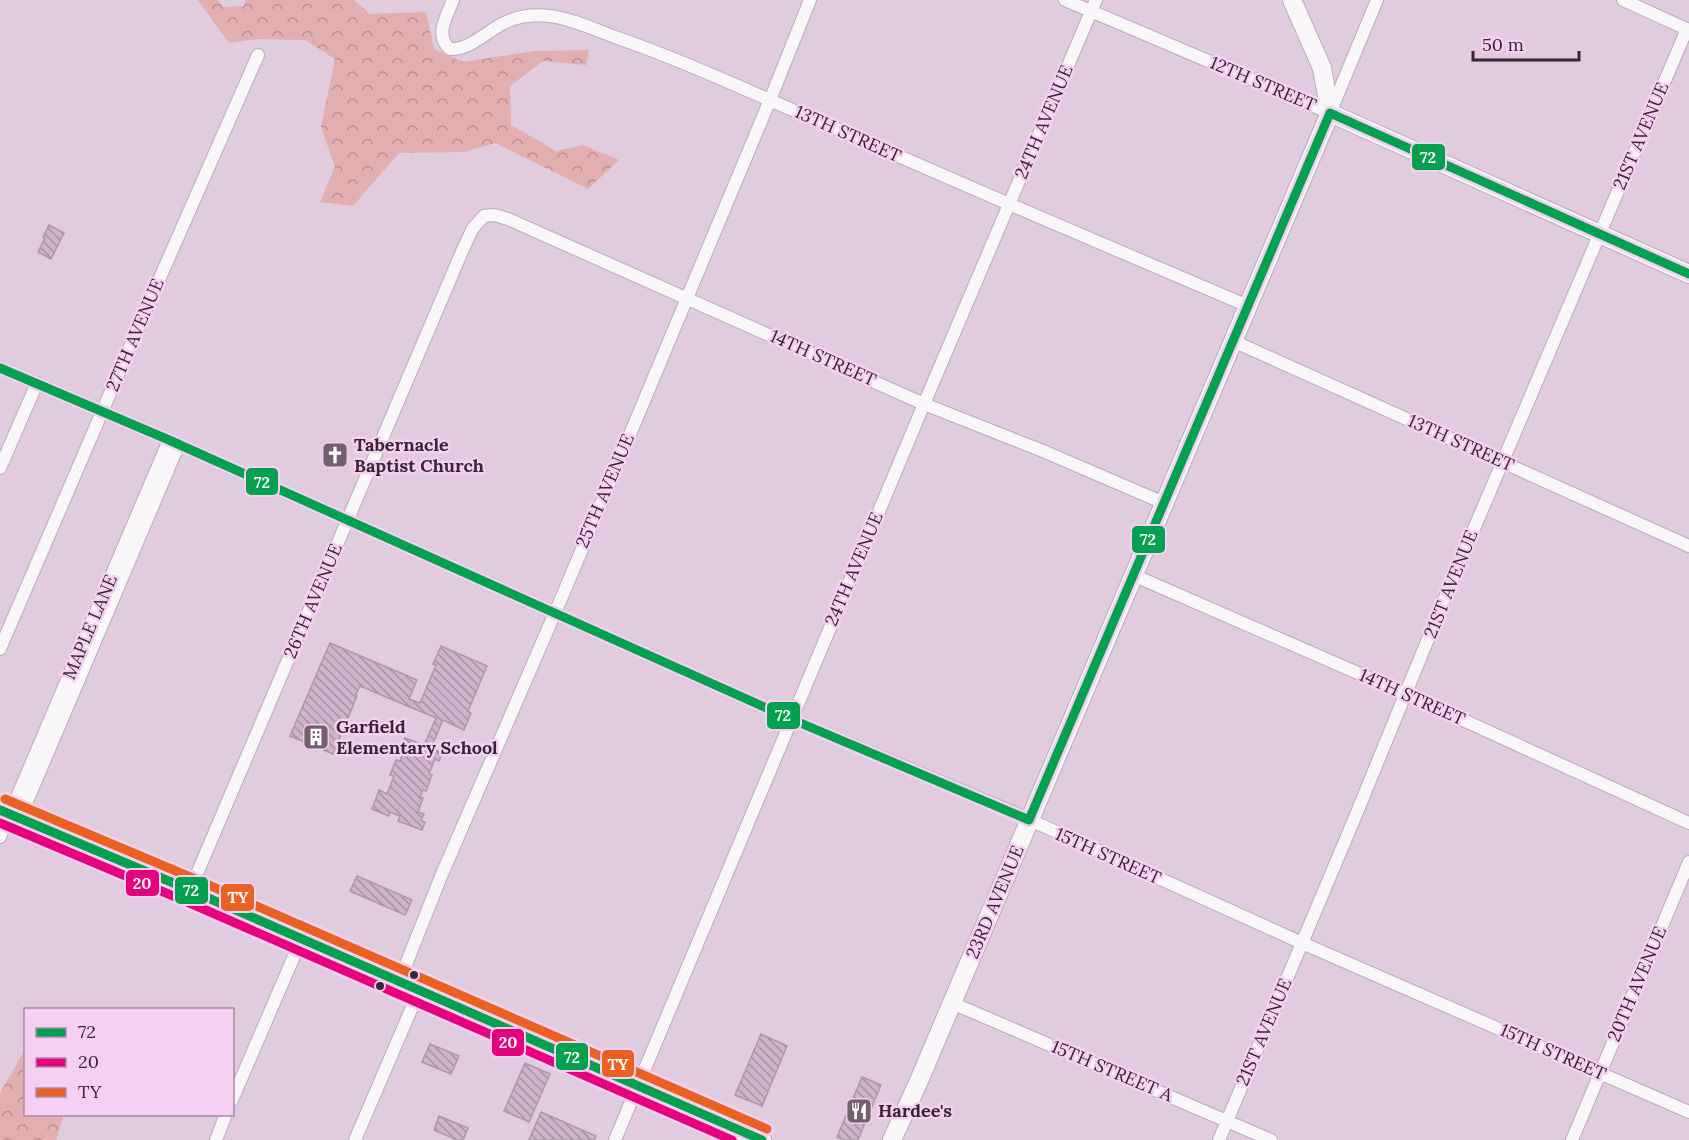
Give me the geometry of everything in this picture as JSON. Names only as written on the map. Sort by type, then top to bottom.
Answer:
[{"type":"street","name":"13TH STREET","points":[[453,0],[442,26],[441,36],[444,44],[450,49],[465,47],[519,17],[551,16],[573,21],[770,100],[1248,306]]},
{"type":"street","name":"25TH AVENUE","points":[[399,982],[442,874],[555,611],[810,0]]},
{"type":"street","name":"12TH STREET","points":[[1065,0],[1093,6],[1689,274]]},
{"type":"street","points":[[1292,0],[1322,68],[1330,113]]},
{"type":"street","name":"23RD AVENUE","points":[[892,1140],[1377,0]]},
{"type":"street","points":[[1623,0],[1688,30]]},
{"type":"street","name":"24TH AVENUE","points":[[615,1140],[1093,6]]},
{"type":"street","name":"21ST AVENUE","points":[[1219,1140],[1502,462],[1688,30]]},
{"type":"street","name":"27TH AVENUE","points":[[0,649],[258,55]]},
{"type":"street","name":"14TH STREET","points":[[484,216],[494,215],[508,219],[924,404],[1043,451],[1164,503]]},
{"type":"street","name":"26TH AVENUE","points":[[190,890],[463,249],[473,228],[484,216]]},
{"type":"street","name":"13TH STREET","points":[[1233,341],[1689,546]]},
{"type":"street","name":"15TH STREET","points":[[0,368],[174,442],[792,719],[1029,820],[1302,943],[1689,1112]]},
{"type":"street","points":[[0,468],[37,383]]},
{"type":"street","name":"MAPLE LANE","points":[[10,814],[174,442]]},
{"type":"street","name":"14TH STREET","points":[[1133,575],[1406,694],[1689,823]]},
{"type":"street","points":[[0,837],[10,814],[190,890],[762,1140]]},
{"type":"street","name":"20TH AVENUE","points":[[1572,1140],[1689,862]]},
{"type":"street","points":[[234,1095],[301,940]]},
{"type":"street","points":[[356,1140],[419,991]]},
{"type":"street","name":"15TH STREET A","points":[[952,1003],[1271,1140]]},
{"type":"street","points":[[216,1140],[225,1116]]},
{"type":"green space","points":[[198,0],[218,0],[223,7],[244,6],[245,0],[354,0],[370,14],[426,12],[434,49],[463,62],[534,51],[589,50],[586,65],[543,61],[510,86],[511,125],[556,151],[583,145],[619,160],[588,189],[495,143],[464,152],[399,153],[353,206],[320,202],[335,167],[321,127],[335,59],[305,40],[257,39],[229,43]]},
{"type":"green space","points":[[24,1051],[24,1116],[64,1116],[56,1140],[0,1140],[0,1093]]},
{"type":"building","points":[[49,225],[64,233],[51,259],[38,252]]},
{"type":"building","name":"Garfield Elementary School","points":[[330,643],[417,680],[409,699],[420,703],[436,665],[433,664],[441,646],[487,666],[468,711],[471,713],[464,730],[443,720],[431,748],[442,753],[439,761],[435,759],[426,791],[423,790],[420,797],[423,798],[418,812],[424,814],[421,820],[425,822],[422,830],[398,821],[400,816],[390,812],[389,816],[372,809],[379,790],[387,794],[394,776],[390,775],[396,760],[400,761],[406,746],[402,745],[405,738],[424,745],[436,718],[360,686],[333,754],[290,736]]},
{"type":"building","points":[[357,876],[412,900],[405,915],[350,891]]},
{"type":"building","points":[[761,1034],[787,1046],[762,1106],[735,1095]]},
{"type":"building","points":[[430,1044],[459,1056],[451,1074],[422,1062]]},
{"type":"building","points":[[525,1063],[550,1074],[529,1122],[504,1111]]},
{"type":"building","name":"Hardee's","points":[[862,1077],[881,1085],[858,1140],[844,1140],[837,1137]]},
{"type":"building","points":[[541,1112],[596,1136],[594,1140],[529,1140]]},
{"type":"building","points":[[439,1116],[468,1128],[463,1140],[457,1140],[434,1130]]},
{"type":"transit line","name":"72","points":[[0,368],[169,440],[791,719],[1029,820],[1330,113],[1689,274]]},
{"type":"transit line","name":"TY","points":[[5,799],[195,879],[767,1129]]},
{"type":"transit line","name":"72","points":[[0,810],[190,890],[762,1140]]},
{"type":"transit line","name":"20","points":[[0,823],[185,901],[732,1140]]},
{"type":"place","name":"Tabernacle Baptist Church","points":[[335,455]]},
{"type":"place","name":"Garfield Elementary School","points":[[316,737]]},
{"type":"place","name":"Hardee's","points":[[859,1111]]}]
